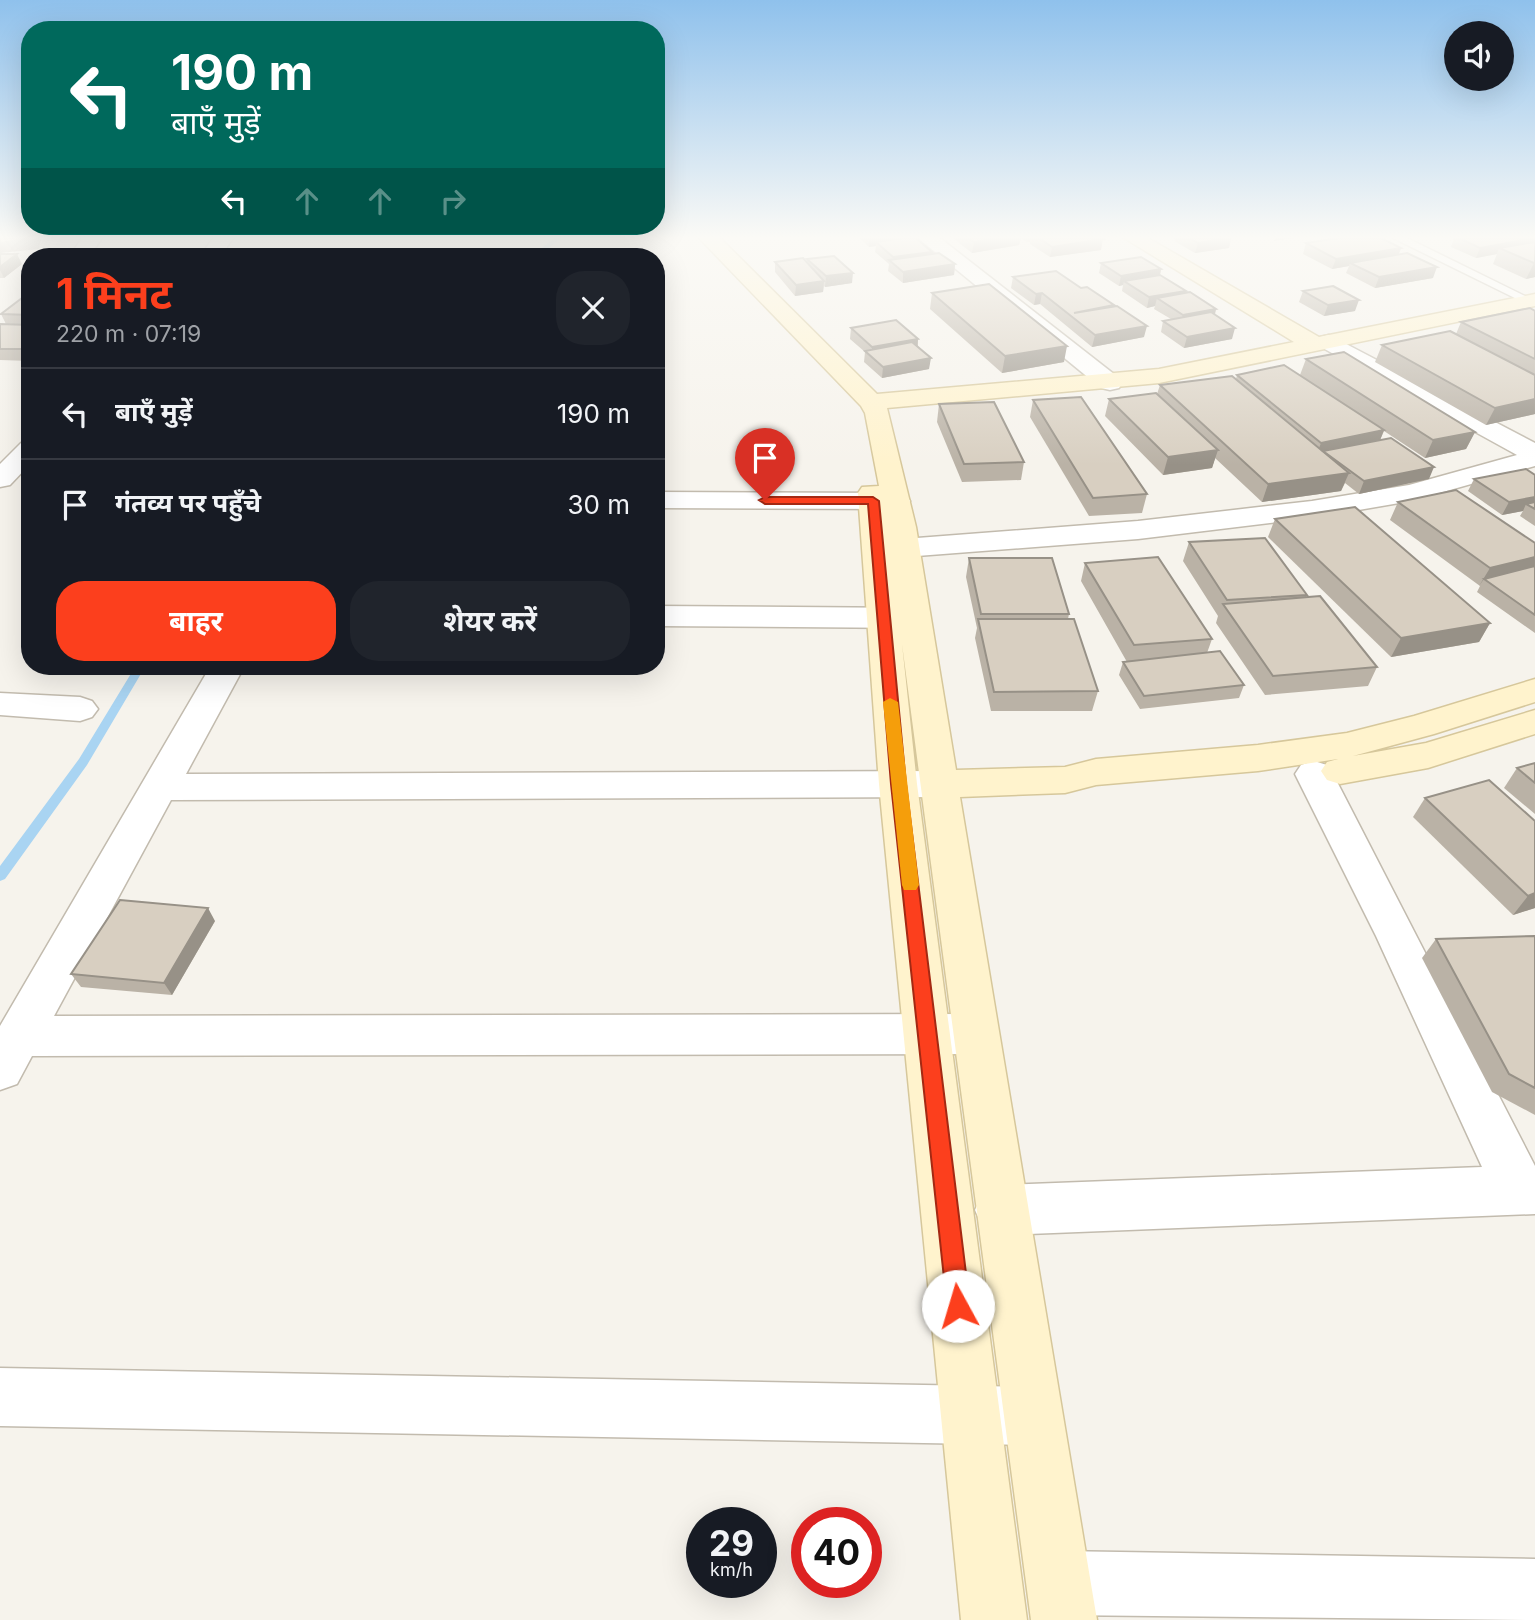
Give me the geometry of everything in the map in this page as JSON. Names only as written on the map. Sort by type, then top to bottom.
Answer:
[{"type":"street","points":[[769,314],[857,407],[885,501],[904,548],[898,618],[898,784],[952,1034],[1001,1210],[1061,1602],[1535,1591]]},
{"type":"street","points":[[784,314],[871,402],[878,414],[898,618],[939,784],[970,1415],[994,1620]]},
{"type":"street","points":[[1023,314],[1110,383]]},
{"type":"street","points":[[1269,314],[1535,456]]},
{"type":"street","points":[[871,402],[1110,383],[1159,376],[1471,314]]},
{"type":"street","points":[[904,548],[1175,527],[1372,500],[1535,456]]},
{"type":"street","points":[[0,479],[21,458]]},
{"type":"street","points":[[665,500],[885,501]]},
{"type":"street","points":[[665,616],[898,618]]},
{"type":"street","points":[[9,1052],[222,675]]},
{"type":"street","points":[[159,787],[939,784],[1065,780],[1096,772],[1258,758],[1347,745],[1421,726],[1535,690]]},
{"type":"street","points":[[0,704],[80,709]]},
{"type":"street","points":[[1065,780],[1087,787],[1111,789],[1314,774],[1428,755],[1535,722]]},
{"type":"street","points":[[1001,1210],[1527,1190],[1314,774]]},
{"type":"street","points":[[9,1052],[952,1034]]},
{"type":"street","points":[[0,1397],[1032,1416]]},
{"type":"building","points":[[956,314],[1026,314],[1067,346],[1005,356]]},
{"type":"building","points":[[1068,314],[1128,314],[1147,326],[1095,335]]},
{"type":"building","points":[[1213,314],[1235,328],[1187,337],[1163,321]]},
{"type":"building","points":[[1502,314],[1535,314],[1535,359],[1461,322]]},
{"type":"building","points":[[896,320],[918,339],[872,347],[851,328]]},
{"type":"building","points":[[0,324],[21,325],[21,349],[0,349]]},
{"type":"building","points":[[1450,331],[1535,375],[1535,399],[1495,408],[1382,345]]},
{"type":"building","points":[[912,342],[931,358],[883,367],[865,351]]},
{"type":"building","points":[[1344,352],[1475,432],[1433,440],[1306,359]]},
{"type":"building","points":[[1284,365],[1384,430],[1321,443],[1237,375]]},
{"type":"building","points":[[1232,376],[1349,473],[1268,484],[1160,385]]},
{"type":"building","points":[[1156,393],[1218,450],[1168,457],[1109,399]]},
{"type":"building","points":[[1081,397],[1147,494],[1093,498],[1033,400]]},
{"type":"building","points":[[994,402],[1024,462],[964,464],[939,404]]},
{"type":"building","points":[[1391,438],[1434,467],[1364,481],[1323,451]]},
{"type":"building","points":[[1526,469],[1535,475],[1535,497],[1509,502],[1474,479]]},
{"type":"building","points":[[1456,490],[1535,543],[1535,557],[1490,568],[1398,502]]},
{"type":"building","points":[[1535,502],[1535,509],[1526,504]]},
{"type":"building","points":[[1355,507],[1490,623],[1401,638],[1275,519]]},
{"type":"building","points":[[1265,538],[1307,595],[1227,600],[1189,542]]},
{"type":"building","points":[[1158,557],[1212,639],[1134,645],[1085,563]]},
{"type":"building","points":[[969,558],[1052,558],[1069,614],[981,614]]},
{"type":"building","points":[[1535,566],[1535,615],[1484,579]]},
{"type":"building","points":[[1320,596],[1377,667],[1273,676],[1223,604]]},
{"type":"building","points":[[978,619],[1074,619],[1098,691],[994,692]]},
{"type":"building","points":[[1220,651],[1244,685],[1144,696],[1123,662]]},
{"type":"building","points":[[1535,763],[1535,783],[1517,768]]},
{"type":"building","points":[[1489,780],[1535,821],[1535,893],[1528,896],[1425,798]]},
{"type":"building","points":[[120,900],[208,908],[164,983],[71,974]]},
{"type":"building","points":[[1535,936],[1535,1088],[1509,1074],[1436,939]]},
{"type":"waterway","points":[[0,876],[83,762],[135,675]]},
{"type":"slow traffic","points":[[890,702],[910,885]]},
{"type":"route","points":[[765,500],[873,501],[898,784],[958,1306]]}]
